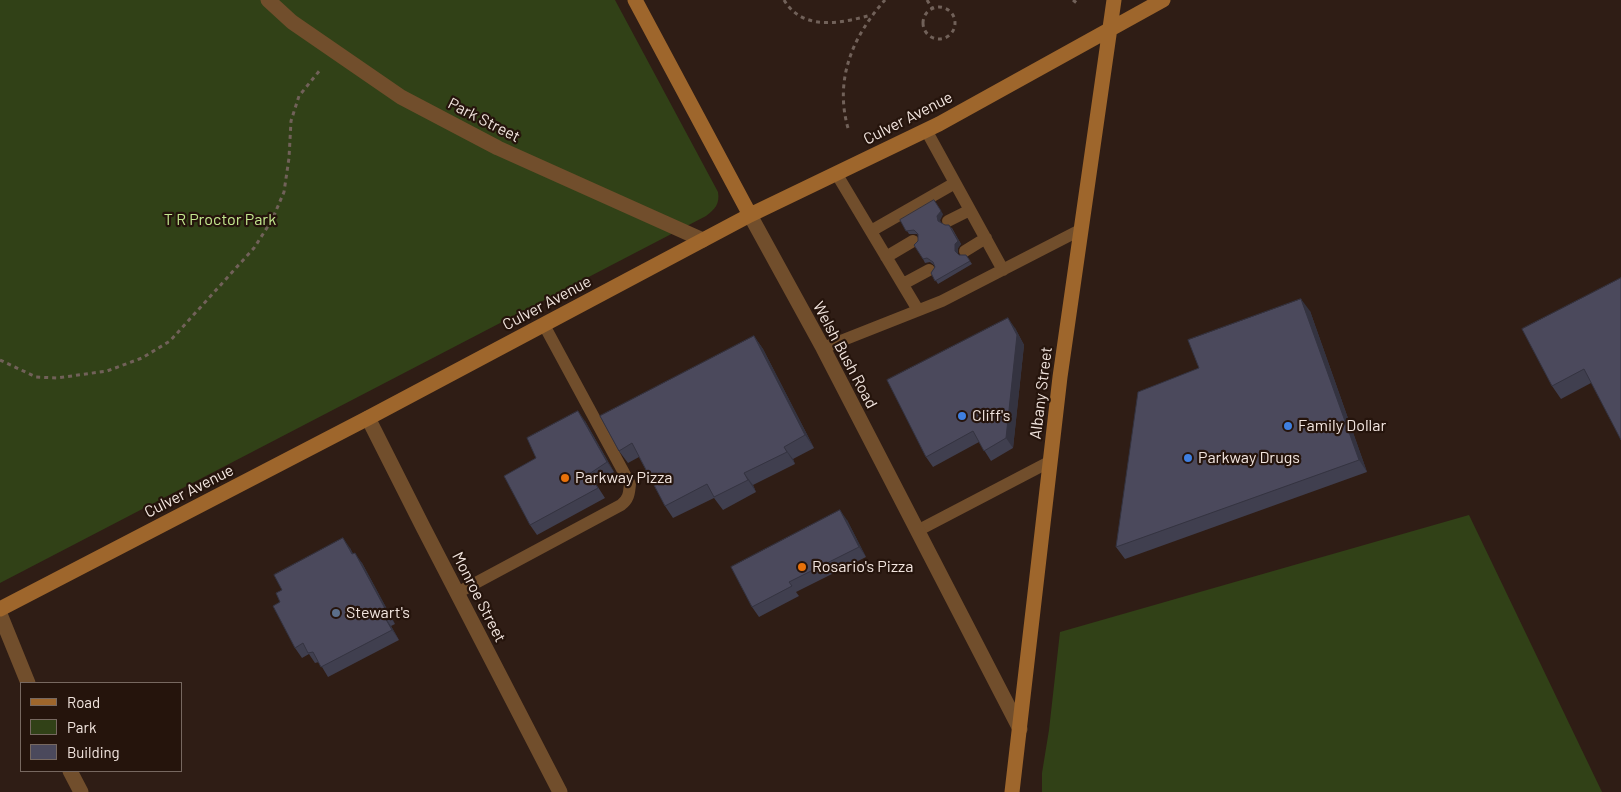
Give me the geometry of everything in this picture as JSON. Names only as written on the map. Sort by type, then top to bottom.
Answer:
[{"type":"main road","name":"Welsh Bush Road","points":[[635,0],[750,215]]},
{"type":"main road","name":"Albany Street","points":[[1012,792],[1060,377],[1114,0]]},
{"type":"main road","name":"Culver Avenue","points":[[0,608],[368,418],[750,215],[926,130],[1163,0]]},
{"type":"street","name":"Park Street","points":[[268,0],[292,22],[401,97],[498,148],[703,240]]},
{"type":"street","name":"Welsh Bush Road","points":[[750,215],[823,348],[1020,729]]},
{"type":"street","name":"Monroe Street","points":[[368,418],[560,792]]},
{"type":"street","points":[[0,614],[28,682]]},
{"type":"street","points":[[71,772],[81,792]]},
{"type":"lane","points":[[926,130],[1003,270]]},
{"type":"lane","points":[[836,173],[918,310]]},
{"type":"lane","points":[[870,231],[955,183]]},
{"type":"lane","points":[[948,221],[970,210]]},
{"type":"lane","points":[[823,348],[942,301],[1082,229]]},
{"type":"lane","points":[[965,251],[986,238]]},
{"type":"lane","points":[[886,257],[913,241]]},
{"type":"lane","points":[[903,284],[929,270]]},
{"type":"lane","points":[[457,593],[627,501],[630,484],[544,325]]},
{"type":"lane","points":[[917,531],[1051,461]]},
{"type":"path","points":[[784,0],[788,7],[796,13],[824,24],[844,22],[872,15]]},
{"type":"path","points":[[848,128],[844,114],[843,91],[847,67],[856,40],[872,15],[885,0]]},
{"type":"path","points":[[927,0],[932,8]]},
{"type":"path","points":[[1073,0],[1078,4]]},
{"type":"path","points":[[943,7],[952,13],[955,28],[948,36],[938,39],[925,32],[923,27],[924,16],[932,8],[943,7]]},
{"type":"path","points":[[0,360],[36,377],[56,378],[107,371],[142,358],[170,341],[254,248],[272,220],[284,192],[289,158],[290,121],[299,96],[336,52]]},
{"type":"green space","name":"T R Proctor Park","points":[[0,0],[615,0],[718,192],[717,203],[706,216],[0,583]]},
{"type":"green space","points":[[1469,515],[1602,792],[1042,792],[1042,773],[1060,632]]},
{"type":"building","points":[[934,200],[941,211],[937,216],[938,221],[949,225],[958,241],[955,244],[955,251],[959,255],[966,255],[970,261],[935,281],[931,273],[935,267],[933,262],[927,258],[923,259],[914,245],[918,241],[918,234],[914,230],[906,231],[900,220]]},
{"type":"building","points":[[1621,278],[1621,440],[1584,369],[1552,386],[1522,329]]},
{"type":"building","points":[[1301,299],[1359,460],[1116,547],[1138,392],[1199,368],[1188,340]]},
{"type":"building","name":"Cliff's","points":[[1008,318],[1017,335],[1006,438],[984,451],[973,431],[926,457],[887,380]]},
{"type":"building","points":[[754,336],[805,435],[784,447],[787,452],[744,473],[748,480],[714,497],[707,484],[665,506],[632,443],[619,451],[600,416]]},
{"type":"building","name":"Parkway Pizza","points":[[578,411],[607,462],[589,474],[598,488],[530,525],[504,476],[536,458],[527,438]]},
{"type":"building","name":"Rosario's Pizza","points":[[840,510],[859,547],[789,582],[792,586],[752,607],[731,567]]},
{"type":"building","points":[[343,538],[352,554],[355,553],[388,614],[384,616],[392,630],[321,667],[313,652],[308,653],[303,643],[295,648],[273,606],[280,602],[276,593],[282,590],[274,575]]},
{"type":"place","name":"Cliff's","points":[[962,416]]},
{"type":"place","name":"Family Dollar","points":[[1288,426]]},
{"type":"place","name":"Parkway Drugs","points":[[1188,458]]},
{"type":"place","name":"Parkway Pizza","points":[[565,478]]},
{"type":"place","name":"Rosario's Pizza","points":[[802,567]]},
{"type":"place","name":"Stewart's","points":[[336,613]]}]
